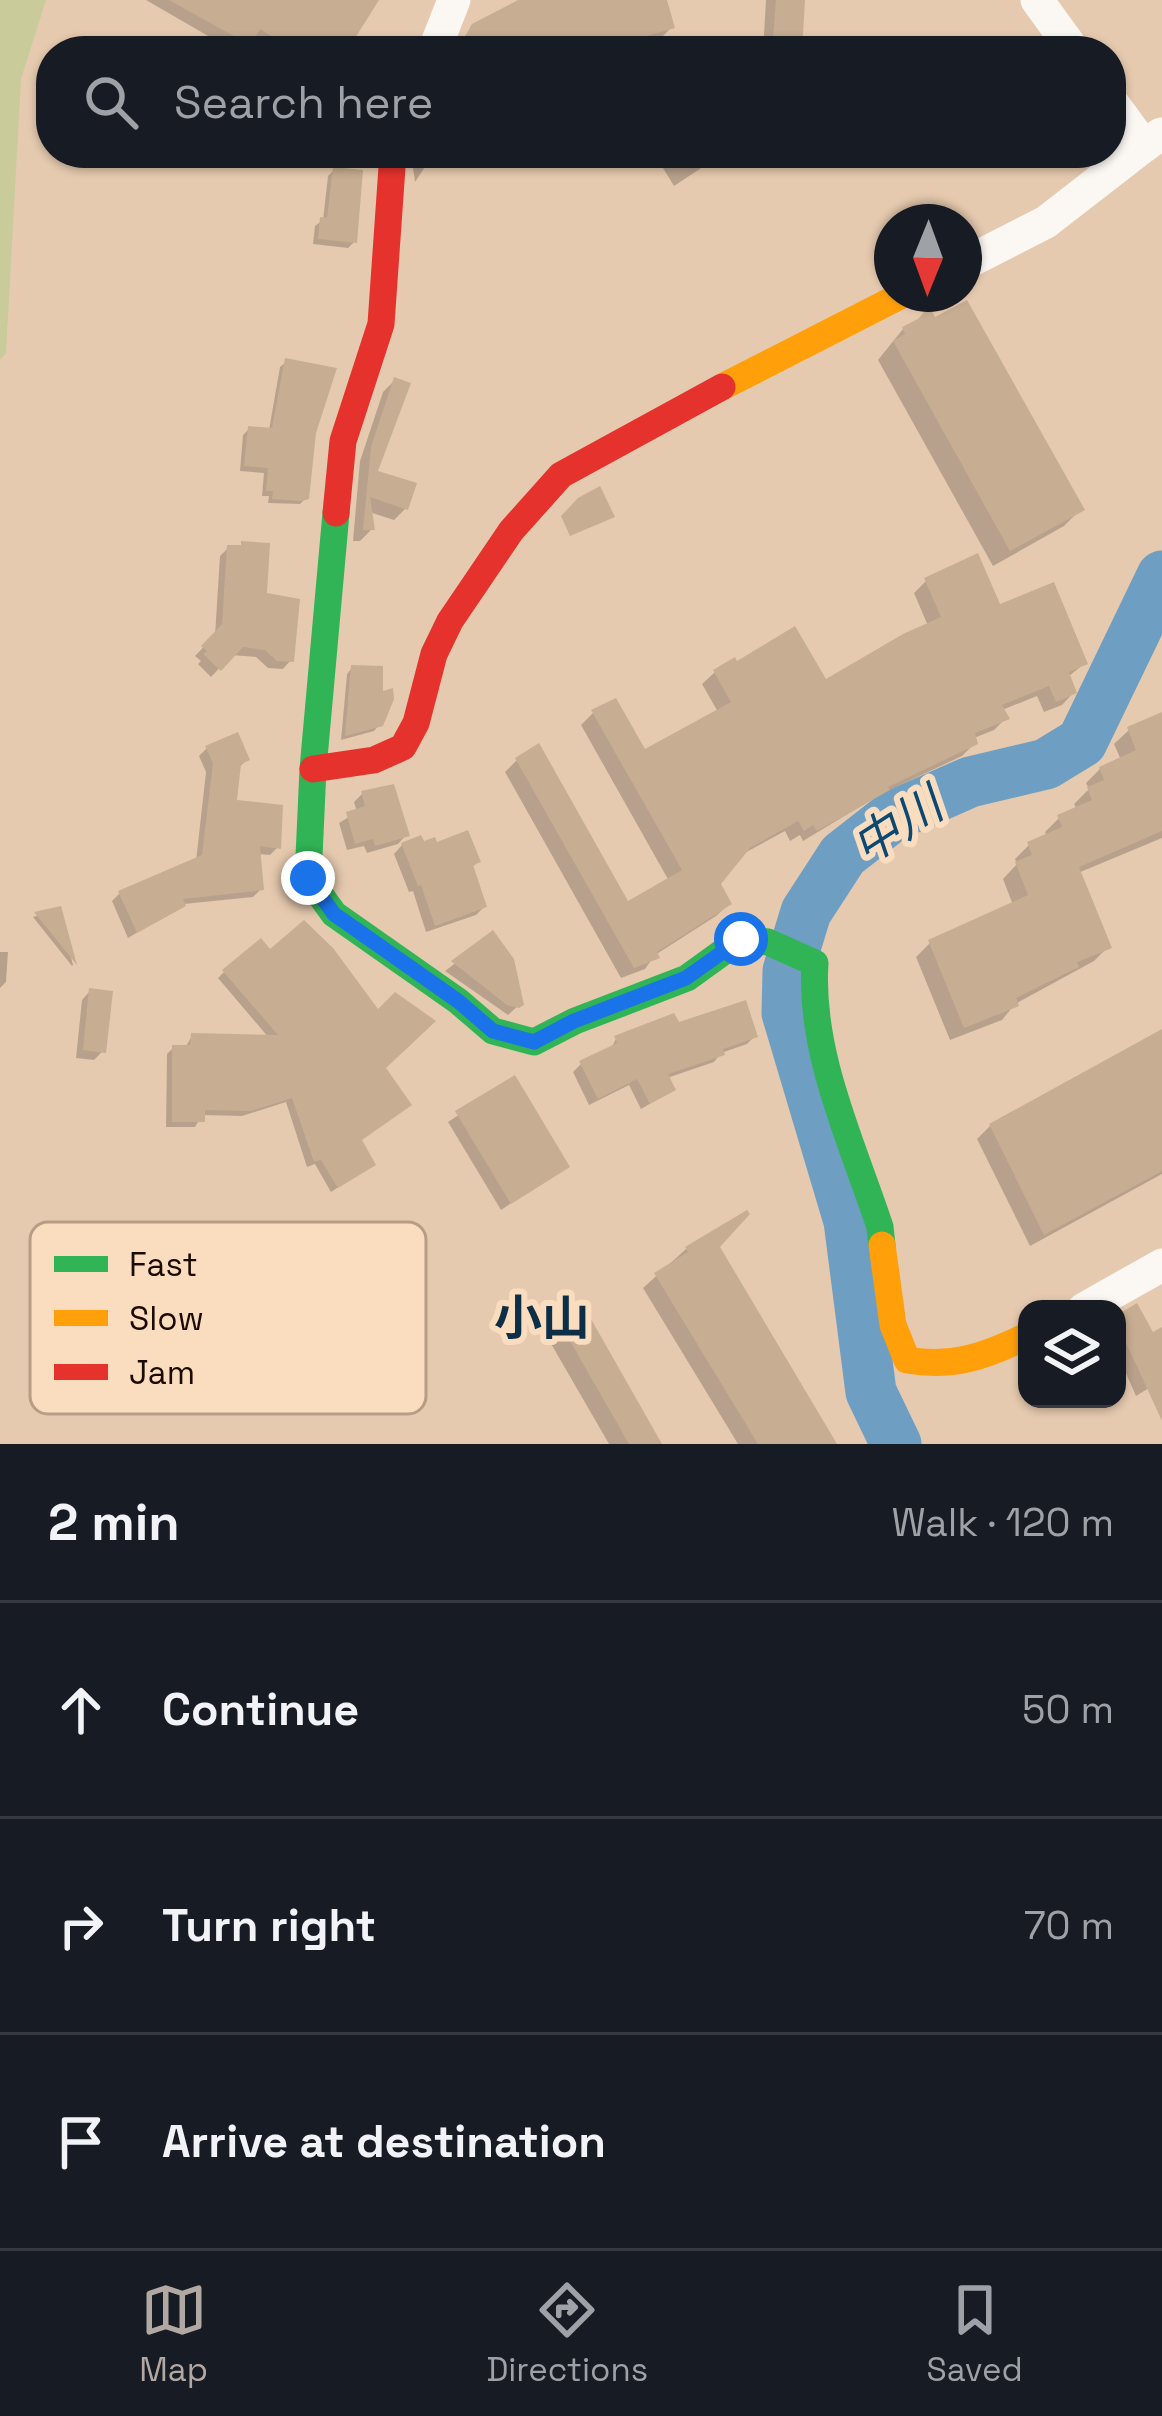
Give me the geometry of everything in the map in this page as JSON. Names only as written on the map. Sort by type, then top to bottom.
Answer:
[{"type":"street","points":[[440,36],[454,0]]},
{"type":"street","points":[[1037,0],[1063,36]]},
{"type":"street","points":[[1126,115],[1153,140],[1126,161]]},
{"type":"street","points":[[392,168],[381,324],[343,441],[306,859],[308,878],[318,897],[334,914],[493,1031],[534,1042],[574,1021],[686,978],[741,939],[815,963],[819,1042],[880,1227],[893,1325],[907,1360],[937,1366],[975,1361],[1018,1340]]},
{"type":"street","points":[[982,255],[1046,222],[1116,168]]},
{"type":"street","points":[[313,769],[387,757],[401,750],[417,718],[437,644],[446,628],[497,552],[561,475],[874,309]]},
{"type":"street","points":[[1100,1300],[1162,1265]]},
{"type":"green space","points":[[0,0],[46,0],[21,79],[6,353],[0,360]]},
{"type":"building","points":[[169,0],[379,0],[356,36],[271,36],[260,29],[256,36],[234,36]]},
{"type":"building","points":[[518,0],[667,0],[675,28],[646,36],[465,36],[472,24]]},
{"type":"building","points":[[776,0],[805,0],[803,36],[773,36]]},
{"type":"building","points":[[333,168],[363,170],[357,243],[318,239],[320,217],[327,218]]},
{"type":"building","points":[[924,312],[935,317],[944,312],[974,312],[1085,510],[1010,551],[893,341],[905,334],[902,327]]},
{"type":"building","points":[[285,358],[337,368],[316,433],[309,499],[302,501],[272,499],[273,491],[266,491],[268,468],[244,466],[248,426],[272,428]]},
{"type":"building","points":[[394,377],[411,383],[378,471],[417,483],[408,510],[370,497],[375,530],[363,530],[371,447]]},
{"type":"building","points":[[600,486],[615,517],[570,536],[561,516],[578,498]]},
{"type":"building","points":[[241,541],[270,543],[267,593],[300,599],[294,662],[277,661],[265,650],[243,647],[221,671],[203,654],[207,651],[201,646],[222,624],[227,545],[241,545]]},
{"type":"building","points":[[978,553],[1000,604],[1054,582],[1088,664],[1069,672],[1077,693],[1056,702],[1049,686],[1002,705],[1010,719],[975,733],[978,744],[888,787],[890,790],[817,831],[813,825],[804,831],[798,821],[750,848],[721,884],[732,904],[657,952],[660,958],[634,968],[515,758],[539,743],[628,901],[682,870],[591,710],[616,698],[645,749],[731,702],[713,670],[795,626],[826,679],[941,617],[924,578]]},
{"type":"building","points":[[351,665],[383,666],[383,691],[393,688],[394,699],[383,726],[345,736]]},
{"type":"building","points":[[1162,712],[1162,831],[1079,867],[1112,948],[1077,962],[1079,967],[1016,998],[1019,1006],[964,1028],[928,940],[1028,895],[1015,862],[1032,855],[1027,842],[1062,827],[1057,815],[1092,800],[1087,787],[1104,780],[1099,767],[1136,750],[1127,727]]},
{"type":"building","points":[[238,732],[250,760],[241,764],[237,800],[283,805],[281,849],[260,846],[264,890],[183,899],[186,906],[137,933],[118,891],[202,855],[213,763],[205,746]]},
{"type":"building","points":[[394,784],[410,836],[375,846],[373,839],[355,844],[346,812],[365,806],[361,791]]},
{"type":"building","points":[[468,830],[481,862],[473,865],[487,907],[435,926],[401,843],[421,835],[424,841],[435,837],[437,842]]},
{"type":"building","points":[[61,906],[77,965],[34,912]]},
{"type":"building","points":[[304,920],[333,948],[378,1009],[395,992],[436,1021],[386,1068],[412,1105],[362,1140],[376,1165],[338,1188],[321,1160],[314,1162],[292,1098],[251,1111],[205,1110],[205,1122],[172,1122],[172,1045],[190,1045],[191,1033],[278,1035],[222,970],[261,938],[270,949]]},
{"type":"building","points":[[493,930],[514,959],[524,1005],[519,1008],[507,1005],[451,961]]},
{"type":"building","points":[[89,988],[113,991],[106,1053],[83,1050]]},
{"type":"building","points":[[746,1000],[758,1037],[723,1049],[725,1055],[668,1074],[676,1090],[650,1104],[637,1079],[598,1099],[579,1061],[617,1043],[614,1036],[674,1013],[679,1022]]},
{"type":"building","points":[[1162,1029],[1162,1171],[1044,1235],[989,1124]]},
{"type":"building","points":[[515,1075],[570,1167],[511,1204],[455,1111]]},
{"type":"building","points":[[747,1210],[750,1214],[720,1247],[837,1444],[758,1444],[654,1273],[688,1252],[685,1247]]},
{"type":"building","points":[[1137,1303],[1153,1332],[1162,1327],[1162,1421],[1126,1343],[1126,1310]]},
{"type":"building","points":[[587,1312],[662,1444],[629,1444],[562,1327]]},
{"type":"waterway","name":"中川","points":[[896,1444],[871,1392],[849,1221],[787,1013],[788,971],[806,912],[843,855],[893,816],[970,782],[1046,764],[1082,742],[1162,576]]},
{"type":"traffic: fast","points":[[336,513],[308,878],[334,914],[493,1031],[534,1042],[687,978],[741,939],[768,942],[815,963],[815,997],[826,1064],[882,1245]]},
{"type":"traffic: slow","points":[[722,387],[874,309]]},
{"type":"traffic: slow","points":[[882,1245],[893,1325],[907,1360],[969,1358],[1018,1340]]},
{"type":"traffic: jam","points":[[336,513],[343,441],[381,324],[392,168]]},
{"type":"traffic: jam","points":[[313,769],[374,760],[403,747],[416,723],[434,654],[450,621],[511,531],[561,475],[722,387]]},
{"type":"district","name":"小山","points":[[542,1318]]},
{"type":"route","points":[[308,878],[334,914],[493,1031],[534,1042],[574,1021],[686,978],[741,939]]}]
